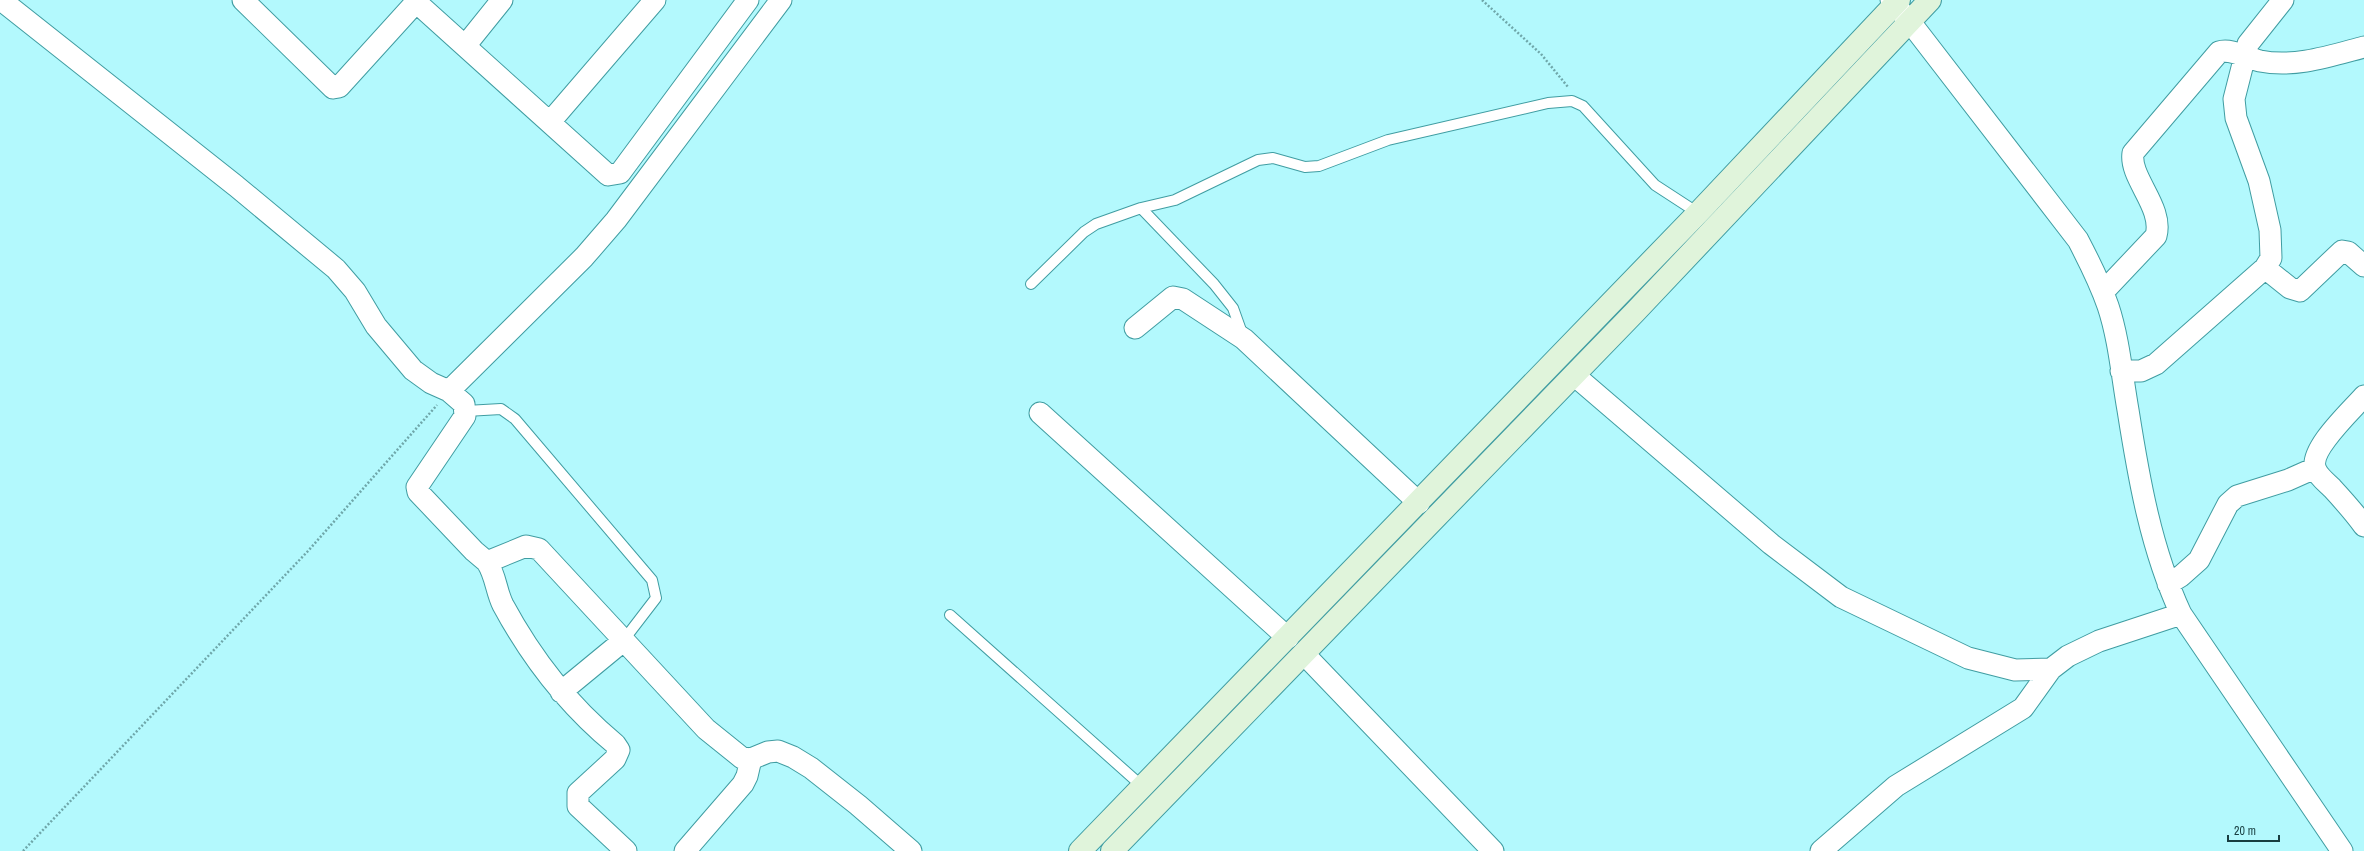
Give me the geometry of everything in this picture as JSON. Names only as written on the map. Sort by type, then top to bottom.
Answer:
[{"type":"street","points":[[1,0],[236,186],[336,269],[355,291],[376,326],[413,370],[431,383],[449,391],[464,404],[466,411],[465,416],[417,487],[418,492],[474,551],[487,562],[494,574],[498,596],[507,613],[561,692],[616,744],[619,750],[615,759],[578,794],[576,800],[578,806],[626,851]]},
{"type":"street","points":[[243,0],[333,88],[339,87],[417,1],[608,174],[620,173],[748,0]]},
{"type":"street","points":[[465,46],[502,0]]},
{"type":"street","points":[[550,122],[655,0]]},
{"type":"street","points":[[449,391],[584,257],[616,220],[781,0]]},
{"type":"street","points":[[1112,851],[1574,375],[1930,0]]},
{"type":"street","points":[[2121,371],[2141,371],[2156,364],[2265,268],[2271,258],[2270,230],[2259,181],[2236,118],[2234,99],[2248,44],[2283,0]]},
{"type":"street","points":[[1080,851],[1288,638],[1698,213],[1895,2],[2078,240],[2103,292],[2108,306],[2148,520],[2168,584],[2181,614],[2342,851]]},
{"type":"street","points":[[2103,292],[2156,236],[2158,230],[2155,213],[2134,164],[2133,153],[2219,52],[2229,51],[2245,58],[2283,65],[2364,47]]},
{"type":"street","points":[[2265,268],[2290,288],[2300,291],[2342,251],[2348,252],[2364,266]]},
{"type":"street","points":[[1135,328],[1173,297],[1183,299],[1244,339],[1418,503]]},
{"type":"street","points":[[1574,375],[1771,544],[1841,596],[1968,658],[2015,670],[2051,669]]},
{"type":"street","points":[[2364,396],[2319,449],[2316,456],[2315,468],[2364,526]]},
{"type":"street","points":[[1040,413],[1288,638]]},
{"type":"street","points":[[2168,584],[2181,576],[2199,560],[2228,504],[2237,496],[2288,480],[2315,468]]},
{"type":"street","points":[[487,562],[526,546],[539,549],[571,581],[623,641],[706,729],[742,758],[751,759],[778,751],[793,757],[811,768],[858,805],[911,851]]},
{"type":"street","points":[[1821,851],[1896,786],[2023,708],[2051,669],[2068,656],[2099,641],[2181,614]]},
{"type":"street","points":[[561,692],[623,641]]},
{"type":"street","points":[[1304,654],[1493,851]]},
{"type":"street","points":[[685,851],[743,784],[747,776],[751,759]]},
{"type":"lane","points":[[1031,284],[1084,232],[1115,216],[1175,200],[1258,160],[1273,158],[1305,167],[1319,166],[1388,140],[1548,103],[1572,101],[1583,106],[1655,185],[1698,213]]},
{"type":"lane","points":[[1141,208],[1214,284],[1233,308],[1244,339]]},
{"type":"lane","points":[[466,411],[501,409],[515,419],[652,580],[656,598],[623,641]]},
{"type":"lane","points":[[950,616],[1143,787]]},
{"type":"path","points":[[1482,0],[1541,54],[1565,82],[1572,93],[1572,101]]},
{"type":"path","points":[[23,851],[308,551],[449,391]]}]
